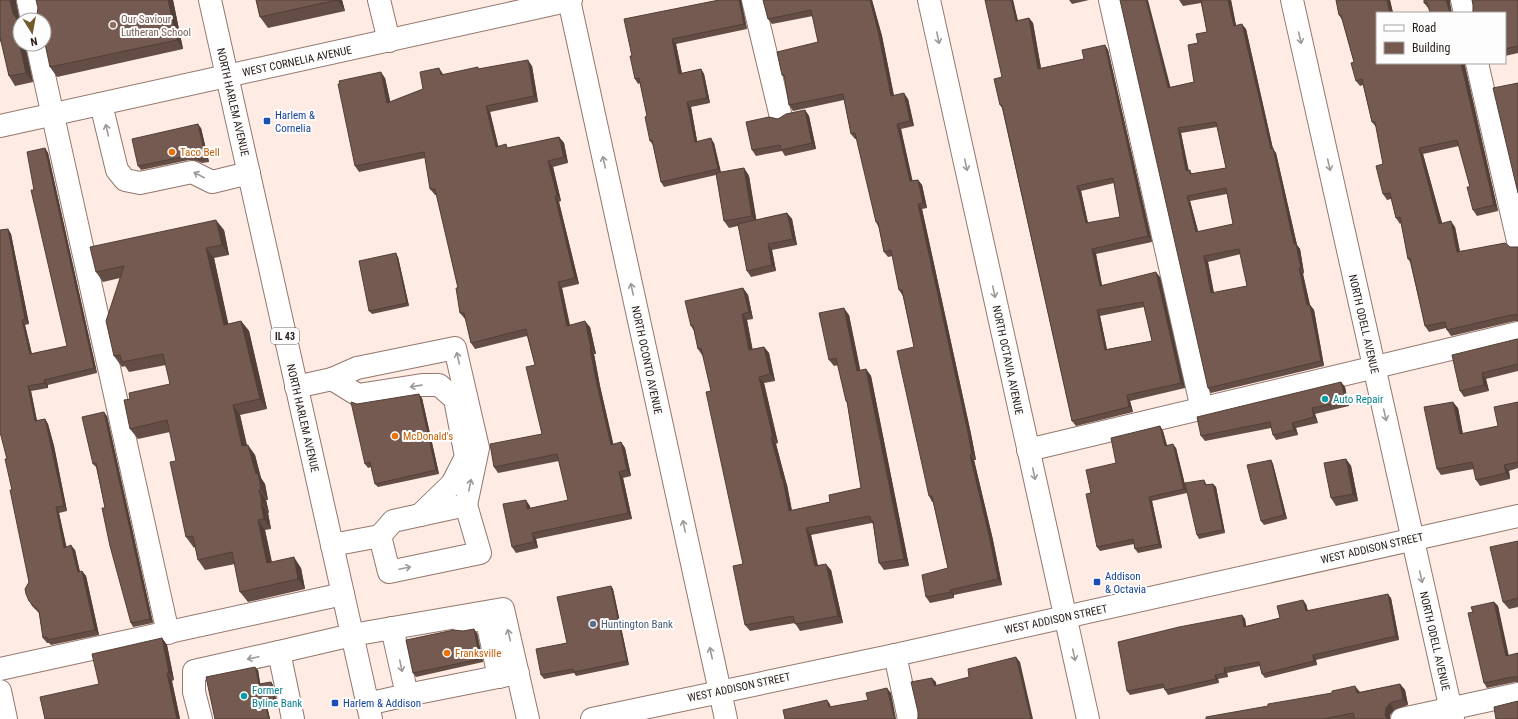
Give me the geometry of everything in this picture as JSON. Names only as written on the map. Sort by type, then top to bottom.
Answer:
[{"type":"street","points":[[28,0],[30,12]]},
{"type":"street","name":"NORTH HARLEM AVENUE","points":[[210,0],[369,711]]},
{"type":"street","points":[[379,0],[389,40]]},
{"type":"street","name":"WEST CORNELIA AVENUE","points":[[0,126],[570,0]]},
{"type":"street","name":"NORTH OCONTO AVENUE","points":[[570,0],[726,719]]},
{"type":"street","points":[[753,0],[780,113]]},
{"type":"street","name":"NORTH OCTAVIA AVENUE","points":[[929,0],[1088,719]]},
{"type":"street","points":[[1110,0],[1202,409]]},
{"type":"street","name":"NORTH ODELL AVENUE","points":[[1292,0],[1452,714]]},
{"type":"street","points":[[1462,0],[1465,12]]},
{"type":"street","points":[[39,52],[168,633]]},
{"type":"street","points":[[1477,64],[1518,240]]},
{"type":"street","points":[[101,104],[117,170],[125,180],[140,183],[192,172],[212,182],[249,173]]},
{"type":"street","points":[[1028,450],[1518,333]]},
{"type":"street","points":[[296,387],[332,379],[357,368],[456,348],[478,448],[466,505],[480,553],[389,572],[380,536]]},
{"type":"street","points":[[332,379],[358,395],[422,384],[440,385],[455,399],[466,457],[452,484],[420,515]]},
{"type":"street","points":[[332,545],[380,536],[393,521],[466,505]]},
{"type":"street","name":"WEST ADDISON STREET","points":[[592,719],[894,655],[1518,516]]},
{"type":"street","points":[[0,669],[343,594]]},
{"type":"street","points":[[201,719],[194,692],[194,670],[352,635],[503,609],[508,675],[528,719]]},
{"type":"street","points":[[392,628],[407,695]]},
{"type":"street","points":[[279,652],[293,719]]},
{"type":"street","points":[[894,655],[909,719]]},
{"type":"street","points":[[369,711],[407,695],[508,675]]},
{"type":"street","points":[[0,691],[6,719]]},
{"type":"street","points":[[1402,719],[1452,714],[1518,694]]},
{"type":"building","points":[[0,0],[10,0],[13,12],[12,52],[21,52],[26,73],[9,76],[0,37]]},
{"type":"building","name":"Our Saviour Lutheran School","points":[[36,0],[168,0],[177,40],[50,67],[47,52],[52,52],[52,12],[37,12]]},
{"type":"building","points":[[256,0],[337,0],[260,17]]},
{"type":"building","points":[[719,0],[739,0],[744,24],[672,39],[679,74],[701,69],[707,98],[687,102],[695,142],[711,138],[718,169],[661,182],[652,140],[650,141],[645,117],[647,116],[639,78],[635,79],[624,19]]},
{"type":"building","points":[[763,0],[870,0],[891,96],[904,93],[910,121],[897,124],[910,181],[918,180],[923,203],[918,204],[967,428],[972,454],[970,455],[998,579],[950,590],[951,592],[926,597],[922,575],[948,568],[932,496],[929,496],[897,351],[914,347],[902,290],[899,290],[891,250],[884,252],[878,222],[876,222],[855,133],[851,134],[843,94],[789,105],[784,75],[782,75],[777,52],[818,42],[811,10],[768,19]]},
{"type":"building","points":[[985,0],[1011,0],[1016,21],[1029,18],[1038,69],[1084,59],[1082,50],[1105,45],[1148,236],[1092,249],[1100,286],[1156,272],[1181,383],[1127,395],[1129,407],[1072,421],[1002,105],[1000,105],[994,79],[1002,77]],"holes":[[[1113,178],[1120,217],[1086,223],[1077,186]],[[1143,302],[1152,341],[1105,350],[1097,310]]]},
{"type":"building","points":[[1120,0],[1146,0],[1168,88],[1194,82],[1188,45],[1198,43],[1196,34],[1207,32],[1201,0],[1228,0],[1234,26],[1242,24],[1271,149],[1273,148],[1294,244],[1296,244],[1301,268],[1299,268],[1307,305],[1310,305],[1321,361],[1208,388]],"holes":[[[1216,122],[1226,168],[1190,174],[1190,170],[1186,171],[1178,128]],[[1226,188],[1233,224],[1196,232],[1187,196]],[[1239,249],[1247,286],[1211,293],[1204,256]]]},
{"type":"building","points":[[1336,0],[1387,0],[1390,12],[1376,12],[1376,64],[1461,64],[1494,205],[1473,210],[1467,187],[1470,187],[1457,140],[1419,148],[1439,224],[1451,221],[1457,252],[1505,243],[1510,247],[1518,247],[1518,315],[1511,315],[1447,330],[1445,322],[1425,326],[1410,258],[1408,259],[1400,217],[1396,218],[1390,193],[1383,194],[1376,166],[1383,164],[1375,122],[1372,122],[1362,79],[1356,81],[1351,63],[1354,62],[1341,15],[1339,15]]},
{"type":"building","points":[[1424,0],[1446,0],[1450,12],[1430,12],[1427,2],[1424,3]]},
{"type":"building","points":[[1472,0],[1518,0],[1518,46],[1506,49],[1506,12],[1472,12]]},
{"type":"building","points":[[528,60],[534,96],[486,106],[496,147],[506,144],[507,148],[559,137],[564,157],[548,161],[575,278],[558,282],[567,326],[585,321],[596,380],[611,445],[621,442],[627,470],[619,472],[628,513],[532,533],[534,542],[512,547],[503,504],[526,500],[527,509],[568,500],[557,454],[494,467],[490,444],[542,434],[526,367],[535,365],[526,329],[471,343],[464,313],[460,313],[456,288],[458,288],[435,189],[430,189],[424,152],[355,166],[338,84],[340,84],[339,81],[381,72],[387,103],[423,89],[420,72],[439,68],[441,75],[478,67],[478,69]]},
{"type":"building","points":[[1518,83],[1518,193],[1493,88]]},
{"type":"building","points":[[805,110],[812,143],[781,150],[780,145],[752,150],[746,122],[769,117],[778,119],[786,114]]},
{"type":"building","name":"Taco Bell","points":[[198,124],[206,158],[200,159],[187,156],[138,166],[132,139]]},
{"type":"building","points":[[45,148],[94,368],[44,380],[45,383],[28,386],[35,421],[45,419],[50,441],[64,506],[56,507],[64,548],[71,545],[78,572],[82,571],[95,630],[47,640],[47,637],[43,638],[39,611],[29,601],[26,594],[25,589],[29,582],[10,490],[12,490],[5,459],[7,459],[0,432],[0,230],[8,229],[25,319],[22,320],[30,354],[67,346],[31,190],[34,190],[27,152]]},
{"type":"building","points":[[744,168],[752,216],[724,221],[716,173]]},
{"type":"building","points":[[787,213],[793,239],[768,244],[772,265],[747,271],[738,224]]},
{"type":"building","points":[[216,220],[222,245],[206,248],[224,325],[241,321],[260,399],[233,405],[242,446],[248,445],[256,474],[258,473],[261,489],[259,490],[264,519],[258,520],[267,563],[294,557],[298,579],[240,592],[232,552],[198,560],[193,536],[186,537],[170,462],[176,461],[167,420],[130,429],[124,400],[130,399],[129,393],[170,384],[163,354],[122,362],[120,355],[114,356],[106,321],[124,266],[96,272],[90,247]]},
{"type":"building","points":[[396,253],[407,303],[369,311],[359,261]]},
{"type":"building","points":[[743,288],[749,312],[742,314],[749,350],[764,347],[770,374],[759,377],[773,437],[771,437],[783,479],[789,511],[830,502],[829,495],[861,488],[847,401],[836,358],[829,360],[819,313],[844,308],[857,371],[866,369],[904,559],[879,563],[873,521],[871,521],[870,516],[806,528],[815,566],[826,564],[838,616],[795,624],[793,616],[745,625],[733,566],[743,564],[706,392],[711,391],[701,348],[698,349],[693,325],[691,326],[685,301]]},
{"type":"building","points":[[1518,339],[1518,364],[1482,373],[1484,385],[1460,391],[1452,355]]},
{"type":"building","points":[[1341,382],[1346,401],[1312,408],[1314,417],[1292,423],[1294,430],[1273,435],[1270,422],[1201,436],[1197,417]]},
{"type":"building","name":"McDonald's","points":[[419,394],[436,470],[375,484],[370,462],[365,464],[351,402],[357,404]]},
{"type":"building","points":[[1453,402],[1460,434],[1498,426],[1494,407],[1518,402],[1518,462],[1504,465],[1506,473],[1476,480],[1472,462],[1437,469],[1424,407]]},
{"type":"building","points":[[104,412],[150,619],[131,623],[110,546],[102,508],[105,508],[96,463],[93,464],[82,417]]},
{"type":"building","points":[[1160,426],[1165,446],[1173,444],[1184,489],[1149,497],[1159,544],[1135,549],[1133,539],[1097,547],[1086,494],[1091,493],[1086,470],[1116,463],[1111,438]]},
{"type":"building","points":[[1346,459],[1353,494],[1331,498],[1324,463]]},
{"type":"building","points":[[1271,460],[1284,515],[1261,521],[1247,465]]},
{"type":"building","points":[[1204,480],[1205,485],[1213,484],[1223,530],[1197,535],[1185,483]]},
{"type":"building","points":[[1518,541],[1518,598],[1503,602],[1490,547]]},
{"type":"building","name":"Huntington Bank","points":[[611,586],[627,661],[574,672],[573,669],[541,675],[536,649],[567,643],[557,597]]},
{"type":"building","points":[[1388,594],[1396,636],[1313,655],[1314,661],[1262,674],[1259,662],[1224,668],[1225,673],[1215,675],[1216,679],[1165,690],[1163,684],[1127,691],[1118,642],[1179,627],[1242,615],[1244,627],[1280,618],[1277,606],[1303,600],[1306,611]]},
{"type":"building","points":[[1494,602],[1506,656],[1518,653],[1518,677],[1484,683],[1468,613],[1473,612],[1471,607]]},
{"type":"building","name":"Franksville","points":[[474,629],[480,659],[413,673],[406,640],[454,630],[463,631]]},
{"type":"building","points":[[162,638],[169,673],[167,673],[177,719],[45,719],[40,697],[99,684],[92,654]]},
{"type":"building","points":[[1016,657],[1031,719],[917,719],[918,712],[911,682],[932,678],[934,686],[969,677],[968,669]]},
{"type":"building","name":"Former Byline Bank","points":[[255,667],[259,684],[271,682],[274,700],[265,702],[269,719],[215,719],[206,677]]},
{"type":"building","points":[[1400,684],[1403,699],[1390,703],[1386,708],[1385,715],[1387,719],[1355,719],[1353,713],[1323,719],[1206,719],[1206,717],[1332,693],[1332,691],[1355,686],[1357,693]]},
{"type":"building","points":[[887,688],[895,719],[785,719],[783,710],[827,700],[829,707],[868,700],[866,693]]},
{"type":"building","points":[[1518,701],[1518,719],[1496,719],[1494,707]]},
{"type":"place","name":"Our Saviour Lutheran School","points":[[113,25]]},
{"type":"place","name":"Harlem & Cornelia","points":[[267,121]]},
{"type":"place","name":"Taco Bell","points":[[172,152]]},
{"type":"place","name":"Auto Repair","points":[[1325,399]]},
{"type":"place","name":"McDonald's","points":[[395,436]]},
{"type":"place","name":"Addison & Octavia","points":[[1097,582]]},
{"type":"place","name":"Huntington Bank","points":[[593,624]]},
{"type":"place","name":"Franksville","points":[[447,653]]},
{"type":"place","name":"Former Byline Bank","points":[[244,696]]},
{"type":"place","name":"Harlem & Addison","points":[[335,703]]}]
